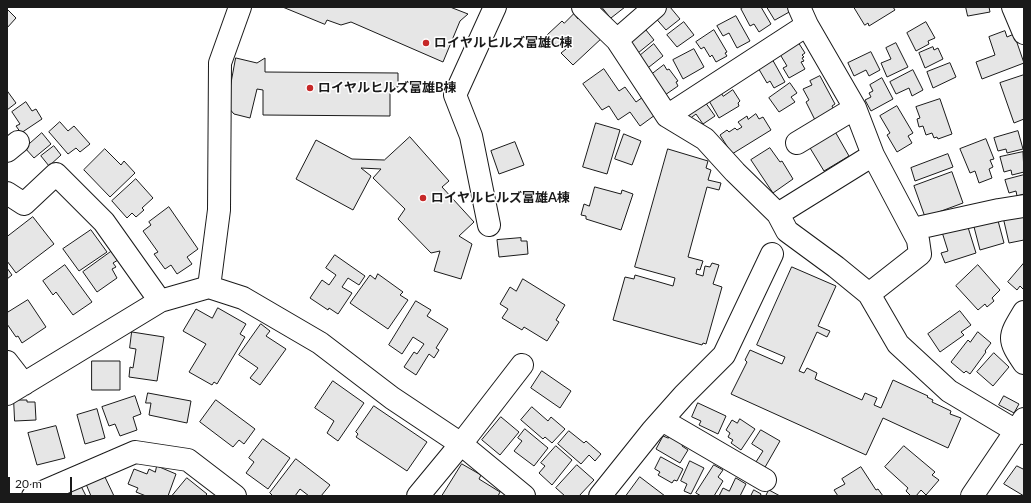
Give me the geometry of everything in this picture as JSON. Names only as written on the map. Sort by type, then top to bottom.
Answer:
[{"type":"street","points":[[489,225],[471,136],[455,94],[495,7]]},
{"type":"street","points":[[583,7],[618,40],[667,116],[706,139],[735,172],[778,214],[787,231],[836,267],[869,294],[898,344],[949,391],[1021,428],[972,496]]},
{"type":"street","points":[[618,40],[655,7]]},
{"type":"street","points":[[1013,7],[1024,33]]},
{"type":"street","points":[[209,287],[219,210],[220,63],[233,9]]},
{"type":"street","points":[[667,116],[803,16],[855,108],[873,155],[918,240],[920,254],[869,294]]},
{"type":"street","points":[[797,143],[855,108]]},
{"type":"street","points":[[778,214],[873,155]]},
{"type":"street","points":[[7,193],[24,204],[56,174],[104,222],[160,301]]},
{"type":"street","points":[[913,230],[999,210],[1024,206]]},
{"type":"street","points":[[602,495],[662,420],[684,395],[724,355],[772,254]]},
{"type":"street","points":[[7,362],[15,389],[160,301],[209,287],[243,298],[320,344],[392,398],[461,444],[524,496]]},
{"type":"street","points":[[1024,312],[1012,332],[1013,346],[1024,363]]},
{"type":"street","points":[[418,496],[461,444],[522,365]]},
{"type":"street","points":[[662,420],[765,480]]},
{"type":"street","points":[[33,496],[135,452],[188,460],[235,496]]},
{"type":"building","name":"ロイヤルヒルズ富雄C棟","points":[[283,7],[450,7],[468,14],[460,21],[443,62],[351,22],[341,25],[327,20],[325,24]]},
{"type":"building","points":[[602,7],[625,7],[611,18]]},
{"type":"building","points":[[664,7],[670,7],[680,19],[666,30],[653,15]]},
{"type":"building","points":[[744,7],[761,7],[771,24],[759,32],[754,24],[750,26],[741,9]]},
{"type":"building","points":[[767,7],[789,7],[791,11],[775,20]]},
{"type":"building","points":[[854,7],[893,7],[895,10],[869,26],[868,23],[865,25]]},
{"type":"building","points":[[966,7],[989,7],[990,12],[968,16]]},
{"type":"building","points":[[7,9],[16,18],[7,28]]},
{"type":"building","points":[[574,14],[578,19],[582,15],[603,37],[573,65],[561,53],[566,49],[561,44],[558,47],[547,35],[562,21],[564,23]]},
{"type":"building","points":[[736,16],[750,41],[737,48],[729,33],[723,36],[717,26]]},
{"type":"building","points":[[684,22],[694,35],[677,47],[667,35]]},
{"type":"building","points":[[926,22],[935,38],[928,41],[929,44],[916,51],[907,33]]},
{"type":"building","points":[[642,25],[654,40],[638,53],[626,38]]},
{"type":"building","points":[[714,30],[727,52],[725,53],[727,56],[716,62],[712,55],[710,57],[704,47],[701,49],[696,42]]},
{"type":"building","points":[[1005,31],[1007,37],[1014,34],[1024,63],[982,79],[976,62],[995,55],[989,37]]},
{"type":"building","points":[[798,42],[805,53],[802,55],[804,57],[802,58],[804,61],[801,62],[805,69],[789,78],[783,68],[787,66],[778,51]]},
{"type":"building","points":[[896,43],[908,67],[887,77],[881,63],[891,59],[886,48]]},
{"type":"building","points":[[654,44],[663,56],[644,71],[636,59]]},
{"type":"building","points":[[933,47],[934,50],[938,48],[943,59],[925,68],[919,53]]},
{"type":"building","points":[[694,49],[704,67],[683,79],[673,60]]},
{"type":"building","points":[[871,52],[880,70],[869,76],[866,70],[854,76],[848,63]]},
{"type":"building","points":[[771,57],[785,82],[774,88],[770,81],[767,83],[757,66]]},
{"type":"building","name":"ロイヤルヒルズ富雄B棟","points":[[236,58],[257,63],[265,58],[265,72],[398,73],[398,87],[390,87],[390,116],[263,115],[263,90],[257,89],[250,118],[234,114],[227,106]]},
{"type":"building","points":[[950,63],[956,77],[933,88],[927,72]]},
{"type":"building","points":[[664,65],[678,81],[676,82],[678,86],[665,95],[647,78]]},
{"type":"building","points":[[604,69],[619,91],[625,87],[636,102],[643,97],[655,115],[640,126],[630,112],[618,120],[609,106],[602,110],[583,84]]},
{"type":"building","points":[[913,70],[923,90],[912,96],[909,88],[896,94],[890,82]]},
{"type":"building","points":[[1024,75],[1024,119],[1014,123],[1000,83]]},
{"type":"building","points":[[820,76],[835,104],[832,106],[835,112],[816,122],[806,102],[809,100],[803,89],[812,85],[810,81]]},
{"type":"building","points":[[882,78],[893,99],[871,111],[865,100],[871,97],[869,93],[873,91],[870,85]]},
{"type":"building","points":[[790,83],[797,93],[791,97],[795,102],[779,112],[769,98]]},
{"type":"building","points":[[733,90],[740,101],[738,103],[739,106],[719,118],[708,99],[720,91],[723,96]]},
{"type":"building","points":[[8,92],[16,103],[7,110],[7,93]]},
{"type":"building","points":[[940,99],[952,134],[938,139],[937,137],[934,138],[932,133],[926,135],[923,126],[919,127],[917,119],[920,118],[916,107]]},
{"type":"building","points":[[26,102],[32,111],[36,109],[42,119],[21,133],[16,126],[20,124],[12,112]]},
{"type":"building","points":[[705,102],[715,116],[703,124],[696,114],[688,120],[681,111]]},
{"type":"building","points":[[897,106],[913,133],[908,136],[912,143],[897,152],[887,135],[890,133],[880,116]]},
{"type":"building","points":[[756,114],[759,119],[763,117],[771,130],[732,154],[720,135],[727,130],[729,132],[735,128],[737,130],[742,127],[738,122],[747,116],[748,119]]},
{"type":"building","points":[[60,122],[68,131],[74,126],[90,144],[80,152],[76,148],[68,154],[49,132]]},
{"type":"building","points":[[596,123],[620,130],[607,174],[583,167]]},
{"type":"building","points":[[833,128],[849,156],[824,171],[807,143]]},
{"type":"building","points":[[1018,131],[1023,149],[1007,153],[1006,149],[998,151],[994,138]]},
{"type":"building","points":[[42,133],[51,144],[34,158],[25,148]]},
{"type":"building","points":[[624,134],[641,141],[632,165],[615,159]]},
{"type":"building","name":"ロイヤルヒルズ富雄A棟","points":[[410,137],[449,181],[442,187],[474,222],[459,236],[472,244],[461,279],[434,271],[440,251],[431,253],[398,219],[405,209],[373,178],[381,169],[361,168],[371,176],[353,210],[296,179],[316,140],[352,159],[384,160]]},
{"type":"building","points":[[986,139],[994,159],[990,160],[993,167],[989,169],[992,178],[979,183],[975,171],[970,173],[960,149]]},
{"type":"building","points":[[515,142],[524,165],[499,174],[491,151]]},
{"type":"building","points":[[54,146],[61,155],[49,166],[41,156]]},
{"type":"building","points":[[770,148],[780,162],[782,161],[793,179],[773,193],[751,160]]},
{"type":"building","points":[[105,149],[121,165],[124,161],[135,173],[110,197],[84,170]]},
{"type":"building","points":[[668,149],[708,161],[706,168],[711,170],[708,180],[721,183],[719,190],[707,187],[688,257],[703,261],[700,270],[697,269],[696,274],[703,276],[705,266],[710,267],[712,263],[719,265],[713,284],[722,287],[706,344],[703,343],[702,345],[613,320],[625,277],[634,279],[635,275],[673,286],[675,278],[635,267]]},
{"type":"building","points":[[1023,152],[1024,172],[1012,175],[1011,170],[1004,172],[1000,157]]},
{"type":"building","points":[[948,154],[953,167],[915,181],[911,168]]},
{"type":"building","points":[[952,172],[963,203],[925,217],[914,186]]},
{"type":"building","points":[[1024,175],[1024,194],[1017,196],[1016,191],[1009,193],[1005,180]]},
{"type":"building","points":[[136,179],[153,198],[142,208],[144,210],[136,217],[132,213],[127,218],[112,201]]},
{"type":"building","points":[[595,187],[621,194],[622,190],[633,194],[621,230],[586,219],[586,216],[581,215],[584,204],[589,206]]},
{"type":"building","points":[[169,207],[198,249],[187,257],[192,264],[177,274],[171,265],[165,269],[154,254],[158,252],[143,231],[151,225],[149,222]]},
{"type":"building","points":[[1024,213],[1024,240],[1009,243],[1003,217]]},
{"type":"building","points":[[33,217],[54,244],[16,273],[7,261],[7,237]]},
{"type":"building","points":[[997,217],[1004,243],[980,250],[973,223]]},
{"type":"building","points":[[967,224],[976,253],[945,263],[941,253],[948,251],[942,232]]},
{"type":"building","points":[[91,230],[107,252],[79,271],[63,249]]},
{"type":"building","points":[[521,238],[521,241],[527,241],[528,254],[499,257],[497,240]]},
{"type":"building","points":[[112,251],[118,260],[113,263],[116,267],[112,269],[117,278],[97,292],[83,272]]},
{"type":"building","points":[[335,255],[365,276],[359,285],[348,278],[342,287],[352,293],[338,314],[329,308],[328,310],[310,298],[322,280],[329,285],[336,275],[326,268]]},
{"type":"building","points":[[1024,263],[1024,288],[1023,289],[1020,286],[1017,290],[1008,282]]},
{"type":"building","points":[[65,265],[92,302],[73,315],[56,292],[53,295],[43,281]]},
{"type":"building","points":[[978,265],[1000,290],[992,298],[994,301],[987,307],[985,304],[978,310],[956,286]]},
{"type":"building","points":[[792,267],[836,286],[818,326],[830,331],[827,337],[817,332],[799,371],[804,373],[807,368],[817,373],[815,379],[862,400],[865,393],[877,398],[874,405],[881,408],[893,380],[928,396],[927,397],[933,400],[932,402],[951,411],[950,414],[961,418],[948,448],[883,418],[866,455],[731,394],[747,362],[745,360],[750,350],[782,364],[785,357],[757,345]]},
{"type":"building","points":[[7,268],[12,275],[7,279]]},
{"type":"building","points":[[378,274],[403,292],[400,295],[408,300],[388,329],[350,303],[370,275],[375,279]]},
{"type":"building","points":[[523,279],[565,305],[556,320],[559,322],[547,341],[524,327],[522,330],[502,318],[508,309],[500,304],[510,287],[516,291]]},
{"type":"building","points":[[28,300],[46,327],[22,343],[7,324],[7,313]]},
{"type":"building","points":[[416,301],[431,310],[427,316],[448,329],[436,348],[439,350],[434,358],[429,354],[416,375],[404,367],[414,352],[417,354],[424,344],[413,337],[402,354],[389,345]]},
{"type":"building","points":[[218,308],[246,324],[240,334],[245,337],[217,384],[214,382],[212,385],[189,372],[206,344],[183,331],[196,309],[212,318]]},
{"type":"building","points":[[960,311],[971,325],[961,332],[964,335],[940,352],[928,334]]},
{"type":"building","points":[[261,324],[270,331],[266,336],[286,349],[260,385],[250,378],[258,368],[239,355]]},
{"type":"building","points":[[132,332],[164,337],[157,381],[129,377],[130,367],[133,368],[136,349],[130,348]]},
{"type":"building","points":[[978,332],[991,343],[970,374],[966,371],[964,373],[951,362],[968,340],[970,342]]},
{"type":"building","points":[[994,353],[1009,367],[993,386],[977,372]]},
{"type":"building","points":[[92,361],[120,361],[120,390],[92,390]]},
{"type":"building","points":[[542,371],[571,391],[560,408],[531,388]]},
{"type":"building","points":[[333,381],[364,403],[338,441],[327,433],[334,421],[315,408]]},
{"type":"building","points":[[148,393],[191,401],[187,423],[149,415],[151,403],[146,403]]},
{"type":"building","points":[[135,396],[141,414],[133,417],[137,430],[120,436],[115,424],[109,426],[102,407]]},
{"type":"building","points":[[1004,396],[1019,404],[1014,413],[999,405]]},
{"type":"building","points":[[14,400],[27,400],[27,402],[35,402],[36,420],[15,421]]},
{"type":"building","points":[[216,400],[255,429],[244,444],[239,440],[233,447],[200,422]]},
{"type":"building","points":[[698,403],[726,416],[718,434],[699,425],[701,421],[692,417]]},
{"type":"building","points":[[374,406],[427,442],[407,471],[356,437],[358,434],[356,432]]},
{"type":"building","points":[[532,407],[548,421],[551,417],[565,429],[552,443],[545,437],[543,439],[521,420]]},
{"type":"building","points":[[97,409],[105,438],[85,444],[77,415]]},
{"type":"building","points":[[501,417],[519,432],[500,455],[482,440]]},
{"type":"building","points":[[740,419],[755,429],[741,450],[731,443],[733,440],[728,437],[730,433],[726,430],[732,420],[737,423]]},
{"type":"building","points":[[56,426],[65,458],[37,465],[28,433]]},
{"type":"building","points":[[525,429],[548,448],[534,466],[514,451],[522,441],[518,438]]},
{"type":"building","points":[[761,430],[780,441],[764,469],[754,465],[763,451],[752,444]]},
{"type":"building","points":[[569,431],[584,443],[586,441],[601,454],[595,461],[589,455],[581,464],[558,444]]},
{"type":"building","points":[[670,434],[684,442],[682,446],[688,450],[680,463],[656,449],[663,436],[668,438]]},
{"type":"building","points":[[263,439],[290,458],[268,489],[246,473],[254,462],[249,458]]},
{"type":"building","points":[[556,446],[572,460],[552,485],[539,473],[545,466],[541,463]]},
{"type":"building","points":[[904,446],[935,472],[932,475],[939,480],[926,495],[921,490],[916,496],[911,496],[906,491],[908,488],[885,467]]},
{"type":"building","points":[[661,457],[683,469],[677,481],[674,480],[672,483],[658,475],[660,472],[655,469]]},
{"type":"building","points":[[296,459],[330,485],[321,496],[309,496],[300,489],[295,496],[273,496],[270,493]]},
{"type":"building","points":[[690,461],[704,468],[691,494],[684,491],[687,484],[681,481]]},
{"type":"building","points":[[462,464],[481,475],[479,479],[500,492],[498,496],[442,496]]},
{"type":"building","points":[[577,465],[594,480],[579,496],[565,496],[556,488]]},
{"type":"building","points":[[714,465],[723,470],[718,477],[723,481],[714,496],[701,496],[696,493]]},
{"type":"building","points":[[157,466],[176,474],[168,496],[146,496],[136,492],[138,488],[128,484],[134,469],[147,474],[149,469],[155,472]]},
{"type":"building","points":[[1017,466],[1023,469],[1024,468],[1024,496],[1004,484]]},
{"type":"building","points":[[861,467],[876,490],[878,489],[883,496],[838,496],[834,490],[845,484],[842,479]]},
{"type":"building","points":[[104,475],[114,496],[91,496],[86,484]]},
{"type":"building","points":[[640,477],[665,496],[626,496]]},
{"type":"building","points":[[187,478],[207,494],[205,496],[172,496]]},
{"type":"building","points":[[736,478],[746,484],[740,496],[719,496],[723,488],[729,491]]},
{"type":"building","points":[[81,486],[86,496],[67,496],[65,493]]},
{"type":"building","points":[[754,490],[761,494],[760,496],[751,496]]},
{"type":"building","points":[[769,490],[780,496],[766,496]]},
{"type":"place","name":"ロイヤルヒルズ富雄C棟","points":[[426,43]]},
{"type":"place","name":"ロイヤルヒルズ富雄B棟","points":[[310,88]]},
{"type":"place","name":"ロイヤルヒルズ富雄A棟","points":[[423,198]]}]
